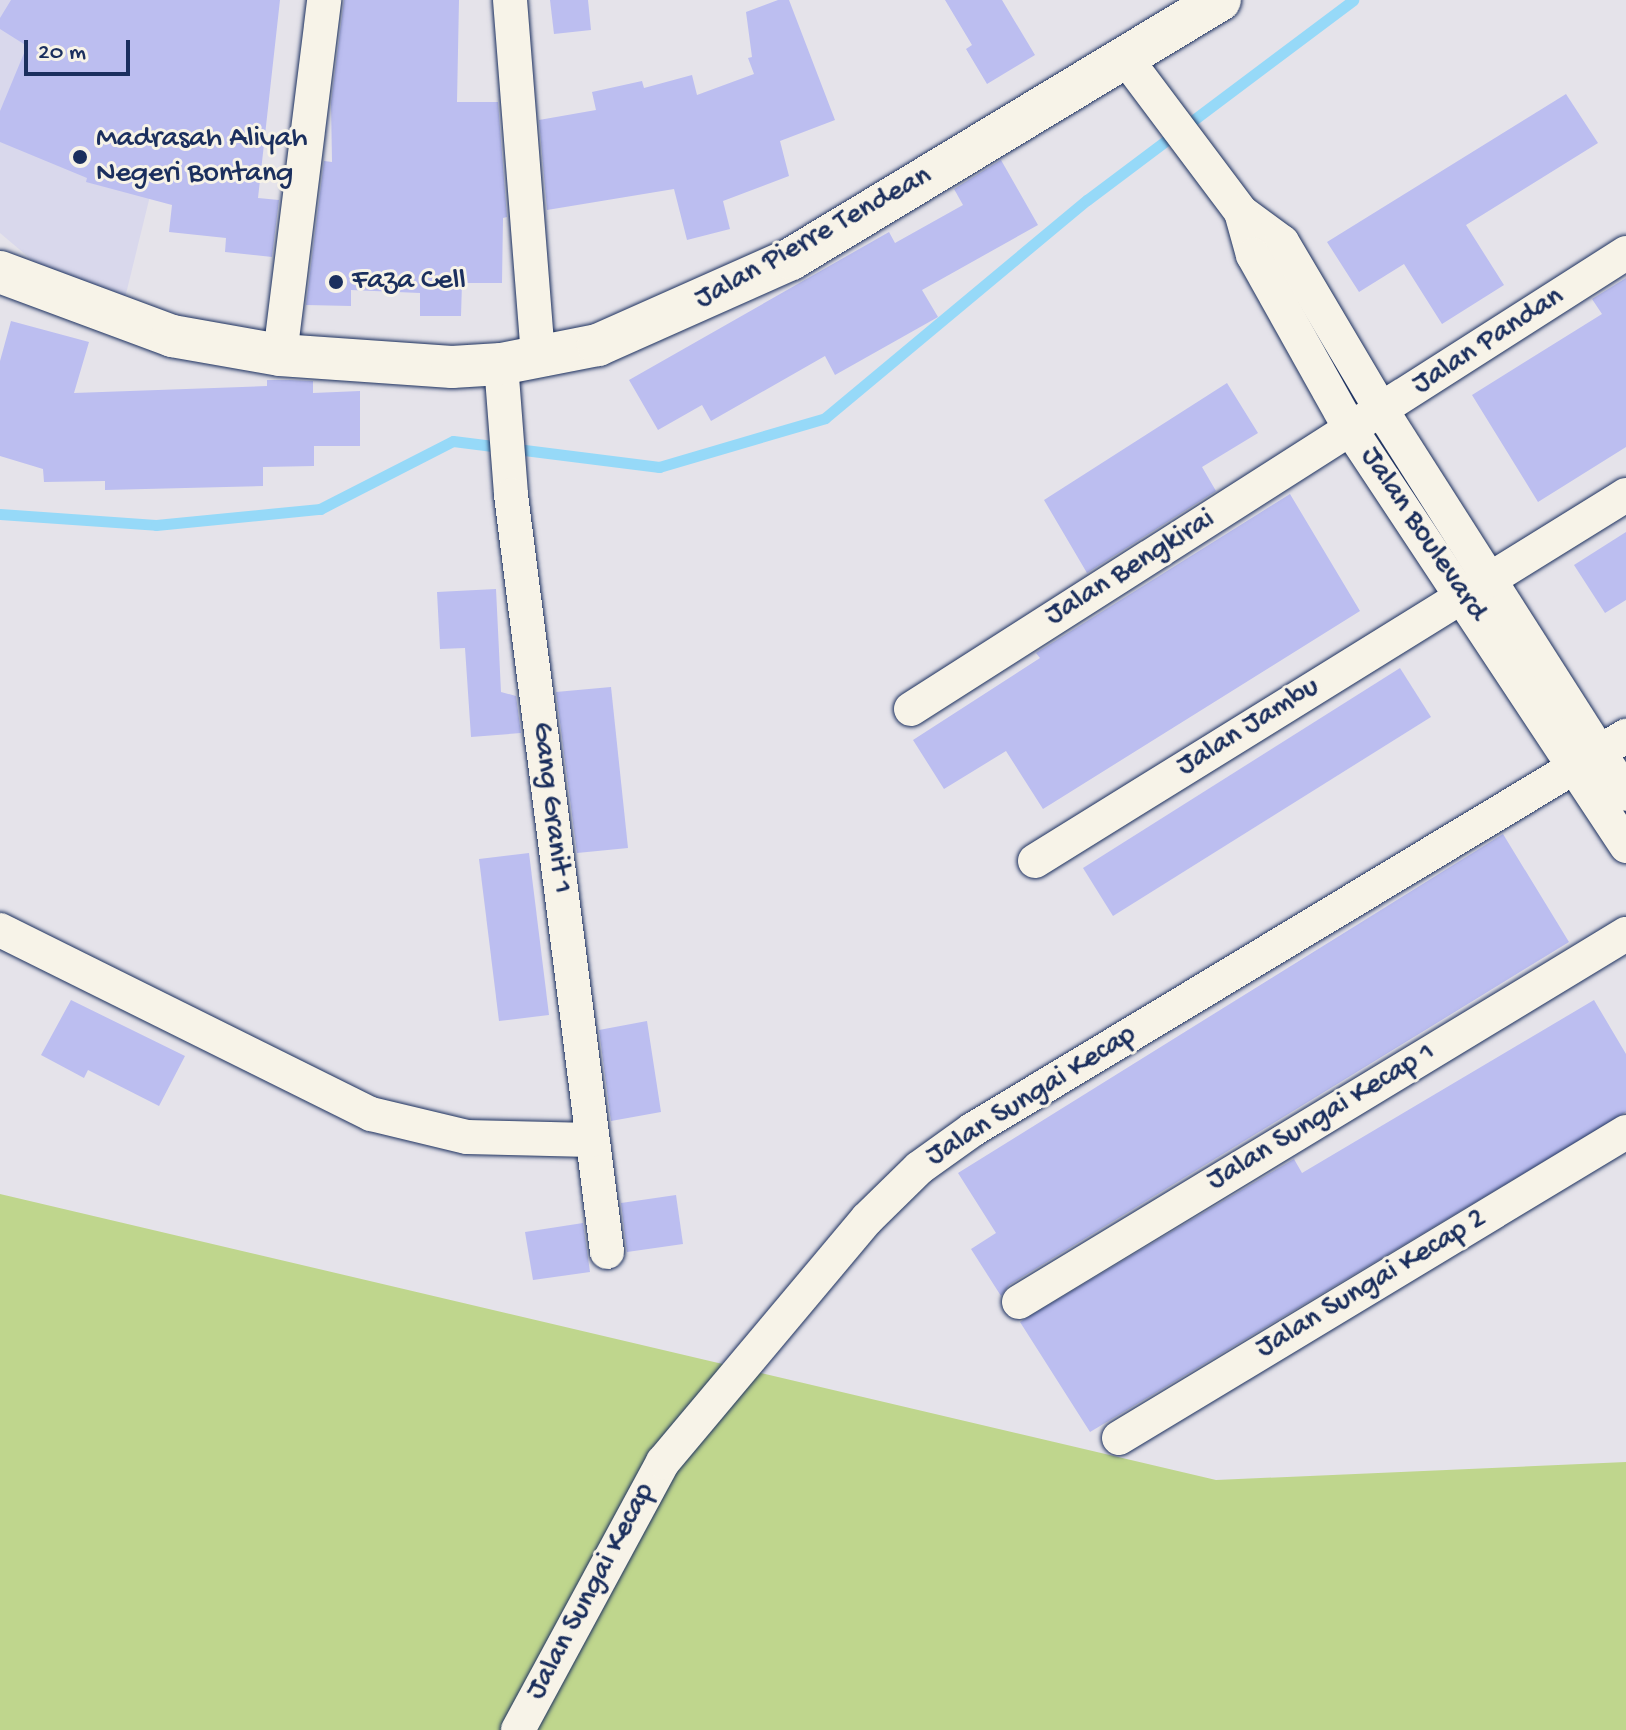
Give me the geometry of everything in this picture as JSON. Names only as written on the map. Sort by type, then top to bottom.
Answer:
[{"type":"street","points":[[280,355],[324,0]]},
{"type":"street","name":"Gang Granit 1","points":[[510,0],[520,360],[506,412],[511,495],[607,1252]]},
{"type":"street","name":"Jalan Pierre Tendean","points":[[0,272],[172,336],[280,355],[390,366],[520,360],[598,345],[791,259],[1127,60],[1220,0]]},
{"type":"street","name":"Jalan Boulevard","points":[[1127,60],[1241,212],[1282,242],[1382,411],[1476,589]]},
{"type":"street","name":"Jalan Boulevard","points":[[1241,212],[1253,255],[1351,430],[1600,752],[1626,794]]},
{"type":"street","name":"Jalan Pandan","points":[[1351,430],[1626,253]]},
{"type":"street","name":"Jalan Bengkirai","points":[[911,709],[1351,430]]},
{"type":"street","name":"Jalan Jambu","points":[[1035,861],[1626,495]]},
{"type":"street","name":"Jalan Boulevard","points":[[1600,752],[1626,846]]},
{"type":"street","name":"Jalan Sungai Kecap","points":[[518,1730],[663,1462],[867,1219],[919,1168],[972,1130],[1600,752]]},
{"type":"street","points":[[0,930],[371,1114],[467,1137],[591,1140]]},
{"type":"street","name":"Jalan Sungai Kecap 1","points":[[1019,1302],[1626,934]]},
{"type":"street","name":"Jalan Sungai Kecap 2","points":[[1119,1438],[1626,1132]]},
{"type":"shaded area","name":"Madrasah Aliyah Negeri Bontang","points":[[0,0],[198,0],[124,302],[46,272],[0,233]]},
{"type":"green space","points":[[0,1194],[1216,1480],[1626,1462],[1626,1730],[0,1730]]},
{"type":"building","points":[[11,0],[280,0],[258,198],[279,200],[272,257],[225,252],[226,238],[169,232],[172,205],[86,182],[87,178],[0,142],[0,111],[27,46],[0,29],[0,18]]},
{"type":"building","points":[[344,0],[459,0],[457,102],[498,102],[507,217],[503,218],[502,283],[462,283],[461,316],[420,316],[420,293],[351,290],[351,306],[306,305],[324,161],[332,162],[331,103]]},
{"type":"building","points":[[550,0],[588,0],[591,30],[554,34]]},
{"type":"building","points":[[778,0],[789,0],[835,120],[780,141],[789,176],[723,201],[730,229],[687,240],[674,189],[547,210],[539,120],[596,110],[592,92],[642,81],[644,88],[692,75],[697,95],[754,74],[748,58],[752,57],[746,12]]},
{"type":"building","points":[[945,0],[1002,0],[1035,55],[987,84],[966,49],[972,45]]},
{"type":"building","points":[[1566,94],[1598,143],[1466,225],[1504,285],[1442,324],[1404,264],[1359,292],[1327,242]]},
{"type":"building","points":[[1001,160],[1038,225],[922,290],[938,317],[835,375],[825,356],[711,421],[702,405],[658,430],[629,380],[889,232],[895,243],[963,205],[954,189]]},
{"type":"building","points":[[1626,278],[1626,447],[1538,502],[1472,395],[1602,314],[1592,299]]},
{"type":"building","points":[[11,321],[89,342],[74,393],[267,386],[267,380],[313,381],[313,393],[360,391],[360,446],[314,446],[314,466],[263,467],[263,486],[105,490],[105,481],[44,482],[43,469],[0,456],[0,361]]},
{"type":"building","points":[[1227,383],[1258,433],[1202,467],[1216,491],[1087,573],[1044,500]]},
{"type":"building","points":[[1290,494],[1360,611],[1043,809],[1006,751],[944,789],[913,740],[1040,658],[1036,653]]},
{"type":"building","points":[[1626,532],[1626,600],[1605,613],[1574,565]]},
{"type":"building","points":[[496,589],[501,692],[516,696],[521,733],[471,737],[465,648],[440,649],[437,592]]},
{"type":"building","points":[[1400,668],[1431,717],[1113,916],[1083,868]]},
{"type":"building","points":[[611,687],[628,848],[577,853],[556,692]]},
{"type":"building","points":[[1503,834],[1569,942],[1009,1285],[1001,1296],[971,1249],[996,1233],[958,1173]]},
{"type":"building","points":[[529,853],[549,1015],[499,1021],[479,859]]},
{"type":"building","points":[[71,1000],[185,1056],[159,1106],[88,1070],[84,1078],[41,1055]]},
{"type":"building","points":[[1594,1000],[1626,1054],[1626,1112],[1090,1432],[1020,1322],[1294,1159],[1302,1173]]},
{"type":"building","points":[[647,1021],[661,1112],[611,1121],[599,1030]]},
{"type":"building","points":[[676,1195],[683,1244],[627,1252],[621,1203]]},
{"type":"building","points":[[583,1223],[590,1272],[533,1280],[525,1232]]},
{"type":"waterway","points":[[0,514],[156,525],[320,509],[453,441],[659,467],[825,418],[1087,200],[1353,0]]},
{"type":"place","name":"Madrasah Aliyah Negeri Bontang","points":[[80,157]]},
{"type":"place","name":"Faza Cell","points":[[336,282]]}]
